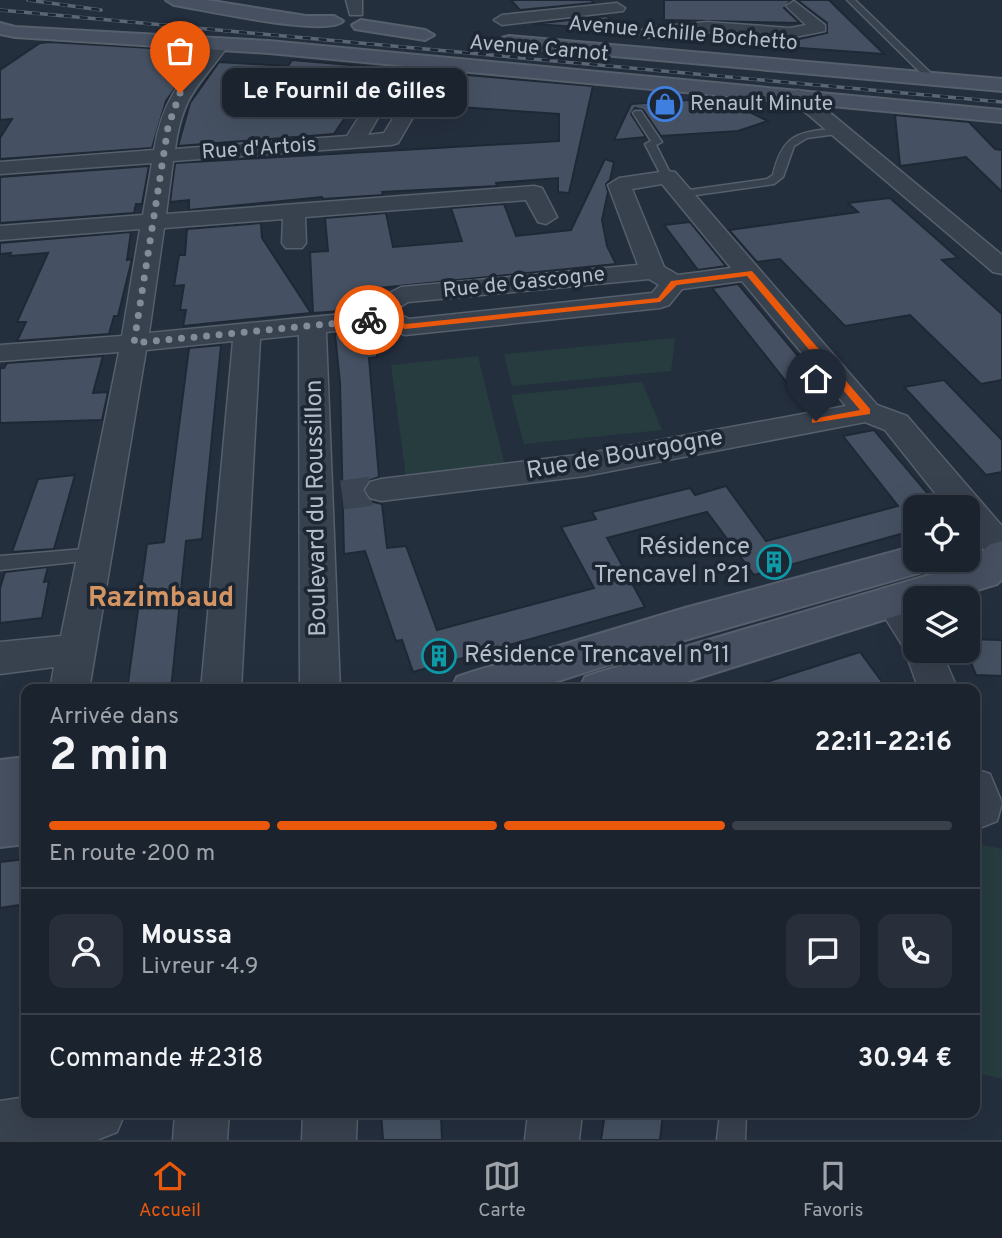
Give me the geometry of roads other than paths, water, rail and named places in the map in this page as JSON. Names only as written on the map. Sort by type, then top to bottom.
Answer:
[{"type":"street","points":[[174,0],[306,21],[334,21],[339,15],[357,12],[375,30],[444,37]]},
{"type":"street","points":[[502,20],[613,4],[666,55]]},
{"type":"street","points":[[645,33],[707,27],[790,33],[819,28],[794,6]]},
{"type":"street","name":"Avenue Carnot","points":[[6,37],[72,34],[222,43],[1002,116]]},
{"type":"street","name":"Avenue Achille Bochetto","points":[[486,40],[1002,85]]},
{"type":"street","points":[[70,684],[134,343],[168,127],[180,93],[222,43]]},
{"type":"street","points":[[798,96],[1002,267]]},
{"type":"street","name":"Rue d'Artois","points":[[0,168],[353,142]]},
{"type":"street","points":[[664,277],[619,185],[674,186],[867,411],[896,423],[955,495]]},
{"type":"street","points":[[0,233],[294,211],[418,211],[534,193],[546,218]]},
{"type":"street","points":[[294,211],[294,243]]},
{"type":"street","name":"Rue de Gascogne","points":[[0,353],[134,343],[386,318],[387,304],[401,295],[750,273]]},
{"type":"street","name":"Boulevard du Roussillon","points":[[312,326],[330,497],[320,684]]},
{"type":"street","points":[[221,684],[247,332]]},
{"type":"street","name":"Rue de Bourgogne","points":[[381,490],[585,465],[867,411]]},
{"type":"street","points":[[980,525],[1002,551]]},
{"type":"street","points":[[980,550],[1002,551]]},
{"type":"street","points":[[619,684],[983,574],[1002,551]]},
{"type":"street","points":[[491,684],[685,624],[903,564]]},
{"type":"street","points":[[892,600],[903,618]]},
{"type":"street","points":[[0,658],[77,649]]},
{"type":"street","points":[[927,663],[936,684]]},
{"type":"street","points":[[0,781],[21,779]]},
{"type":"street","points":[[0,824],[21,822]]},
{"type":"street","points":[[0,1128],[65,1118]]},
{"type":"street","points":[[200,1140],[202,1118]]},
{"type":"street","points":[[329,1140],[330,1118]]},
{"type":"street","points":[[552,1140],[554,1118]]},
{"type":"lane","points":[[851,0],[932,79]]},
{"type":"lane","points":[[638,113],[657,142],[650,144],[674,186],[770,182],[778,177],[783,151],[792,141],[807,135],[840,131]]},
{"type":"lane","points":[[0,563],[96,554]]},
{"type":"lane","points":[[731,1140],[733,1118]]},
{"type":"tunnel","points":[[342,495],[381,490]]},
{"type":"railway","points":[[28,0],[101,10]]},
{"type":"railway","points":[[0,10],[1002,102]]},
{"type":"place","name":"Le Fournil de Gilles","points":[[180,93]]},
{"type":"place","name":"Renault Minute","points":[[665,104]]},
{"type":"place","name":"Résidence Trencavel n°21","points":[[774,562]]},
{"type":"place","name":"Résidence Trencavel n°11","points":[[439,656]]},
{"type":"district","name":"Razimbaud","points":[[161,599]]}]
